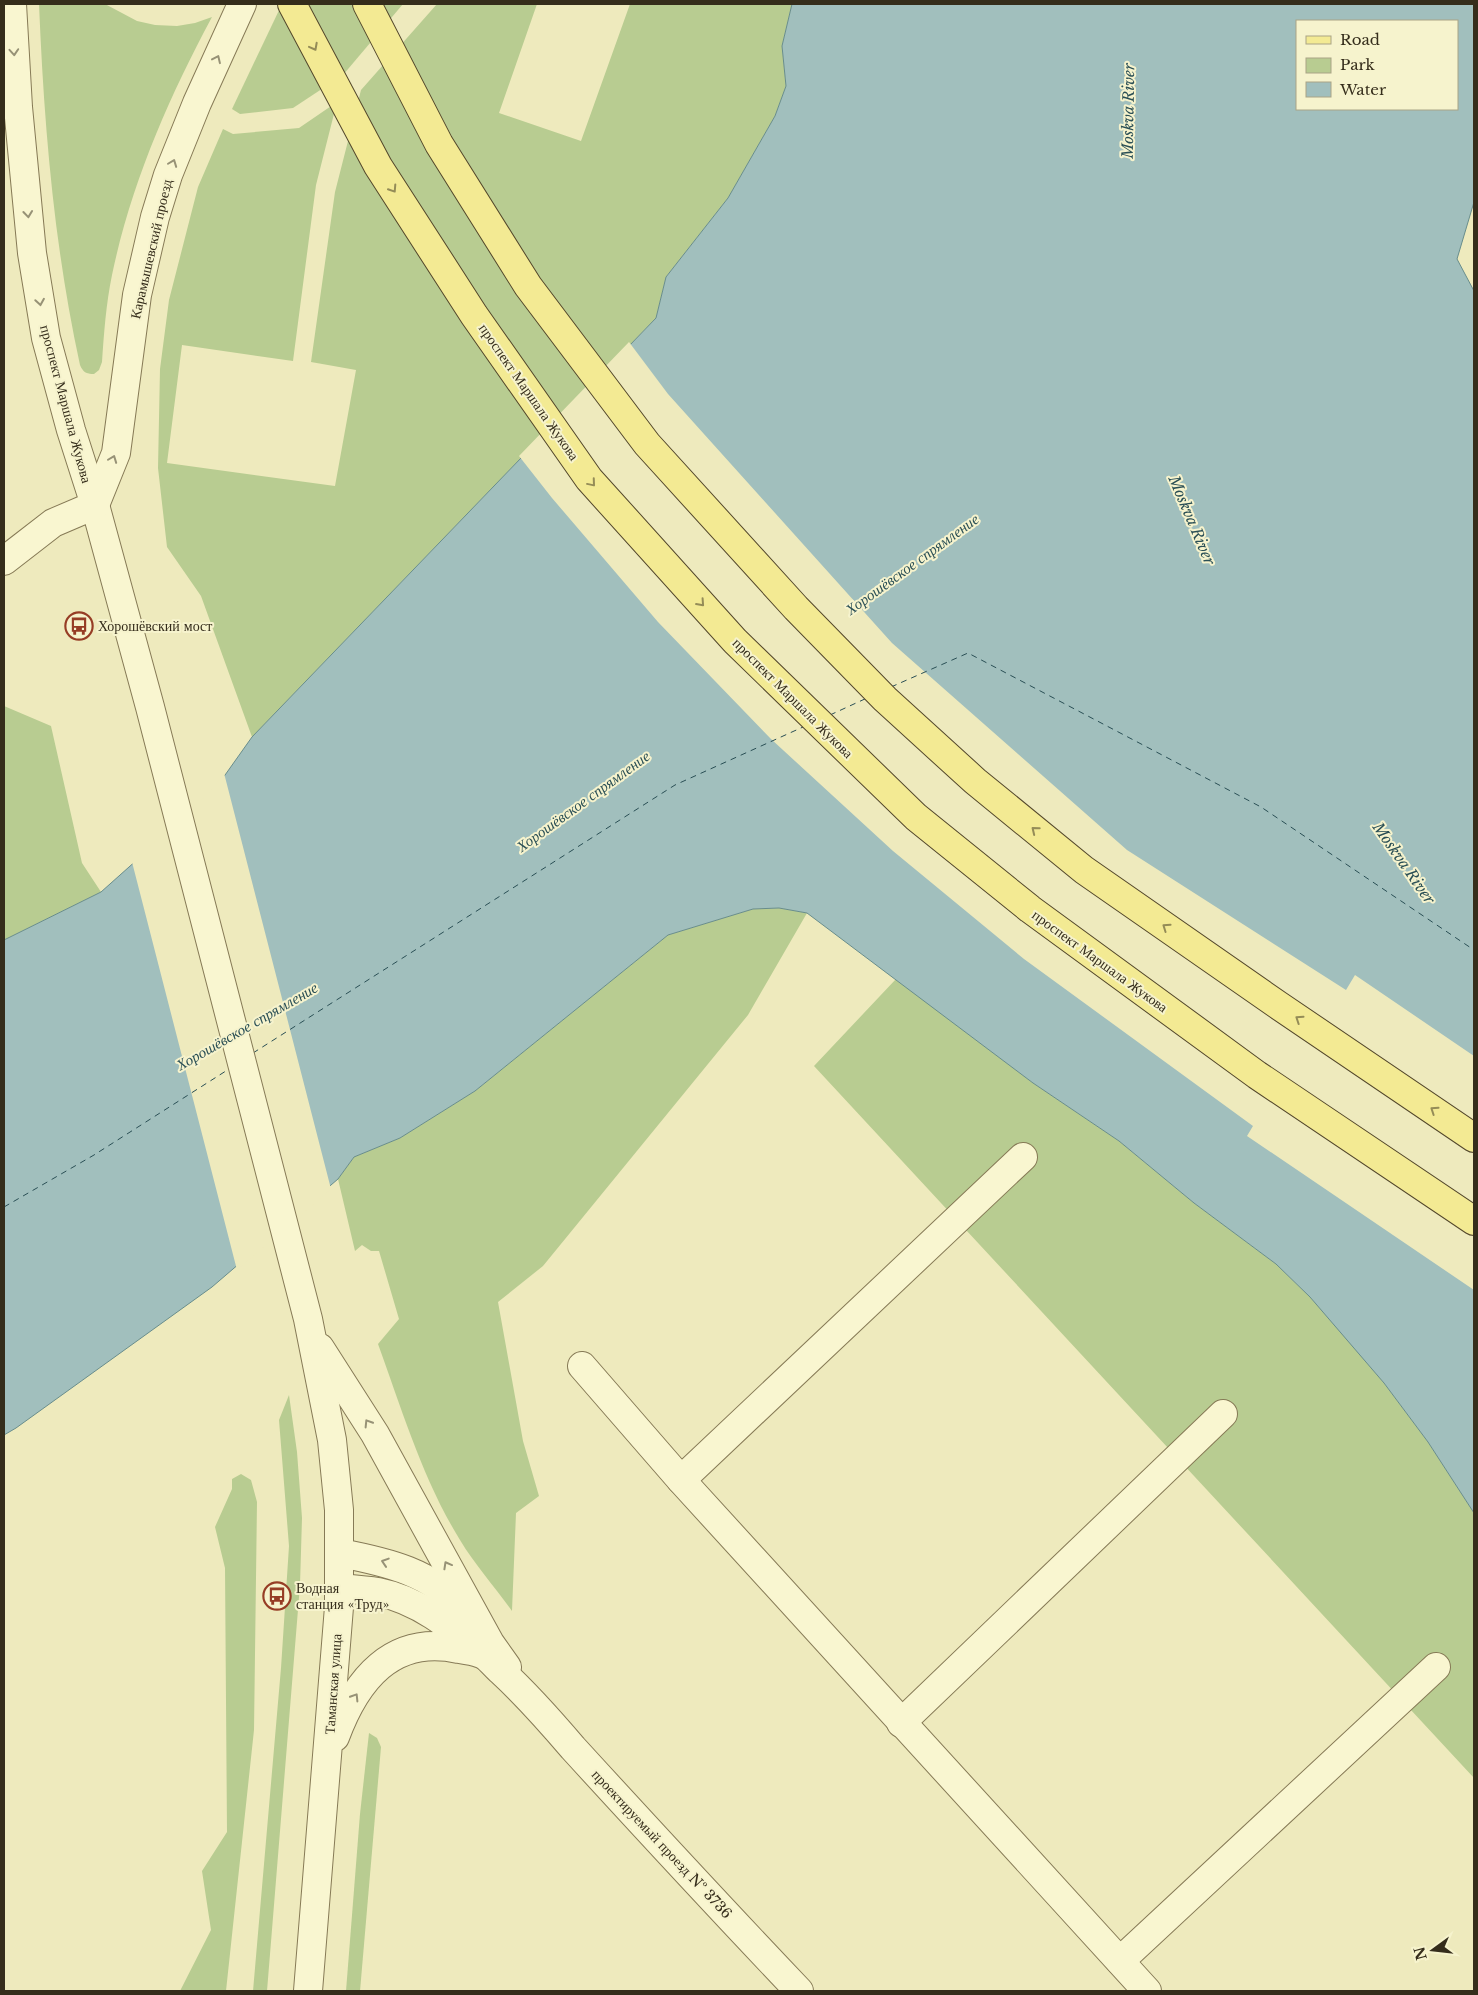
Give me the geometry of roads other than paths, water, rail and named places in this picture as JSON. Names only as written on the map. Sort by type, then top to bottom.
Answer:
[{"type":"main road","name":"проспект Маршала Жукова","points":[[292,4],[378,166],[474,315],[589,479],[735,641],[916,817],[1030,909],[1257,1075],[1474,1221]]},
{"type":"main road","points":[[367,4],[439,144],[534,294],[647,444],[796,608],[885,699],[974,782],[1084,870],[1474,1138]]},
{"type":"street","name":"проспект Маршала Жукова","points":[[12,4],[18,107],[32,254],[46,338],[70,430],[95,505],[150,708],[310,1327]]},
{"type":"street","name":"Карамышевский проезд","points":[[95,505],[116,453],[137,294],[155,217],[168,175],[197,103],[242,4]]},
{"type":"street","points":[[4,561],[52,523],[95,505]]},
{"type":"street","points":[[682,1480],[1023,1157]]},
{"type":"street","points":[[310,1327],[375,1434],[486,1648]]},
{"type":"street","name":"Таманская улица","points":[[308,1991],[340,1588],[337,1476],[310,1327]]},
{"type":"street","points":[[582,1366],[901,1723],[1147,1991]]},
{"type":"street","points":[[901,1723],[1223,1414]]},
{"type":"street","points":[[340,1553],[379,1560],[418,1573],[446,1591],[463,1608],[486,1648]]},
{"type":"street","points":[[340,1588],[379,1592],[409,1602],[486,1648]]},
{"type":"street","points":[[328,1757],[343,1716],[360,1688],[385,1661],[409,1648],[430,1645],[486,1648]]},
{"type":"street","name":"проектируемый проезд № 3736","points":[[486,1648],[527,1696],[702,1888],[800,1991]]},
{"type":"street","points":[[1120,1961],[1436,1667]]},
{"type":"water","points":[[792,4],[1474,4],[1474,202],[1457,259],[1474,291],[1474,1513],[1428,1442],[1384,1383],[1310,1297],[1276,1264],[1194,1203],[1119,1141],[1033,1083],[807,913],[779,908],[753,909],[668,935],[475,1091],[400,1138],[354,1157],[338,1179],[212,1287],[4,1435],[4,940],[101,892],[213,792],[252,737],[656,318],[666,277],[728,198],[775,116],[786,86],[782,46]]},
{"type":"place","name":"Хорошёвский мост","points":[[79,626]]},
{"type":"place","name":"Водная станция «Труд»","points":[[277,1596]]},
{"type":"water label","name":"Moskva River","points":[[1128,111]]},
{"type":"water label","name":"Moskva River","points":[[1192,520]]},
{"type":"water label","name":"Хорошёвское спрямление","points":[[912,564]]},
{"type":"water label","name":"Хорошёвское спрямление","points":[[583,801]]},
{"type":"water label","name":"Moskva River","points":[[1404,863]]},
{"type":"water label","name":"Хорошёвское спрямление","points":[[247,1026]]}]
